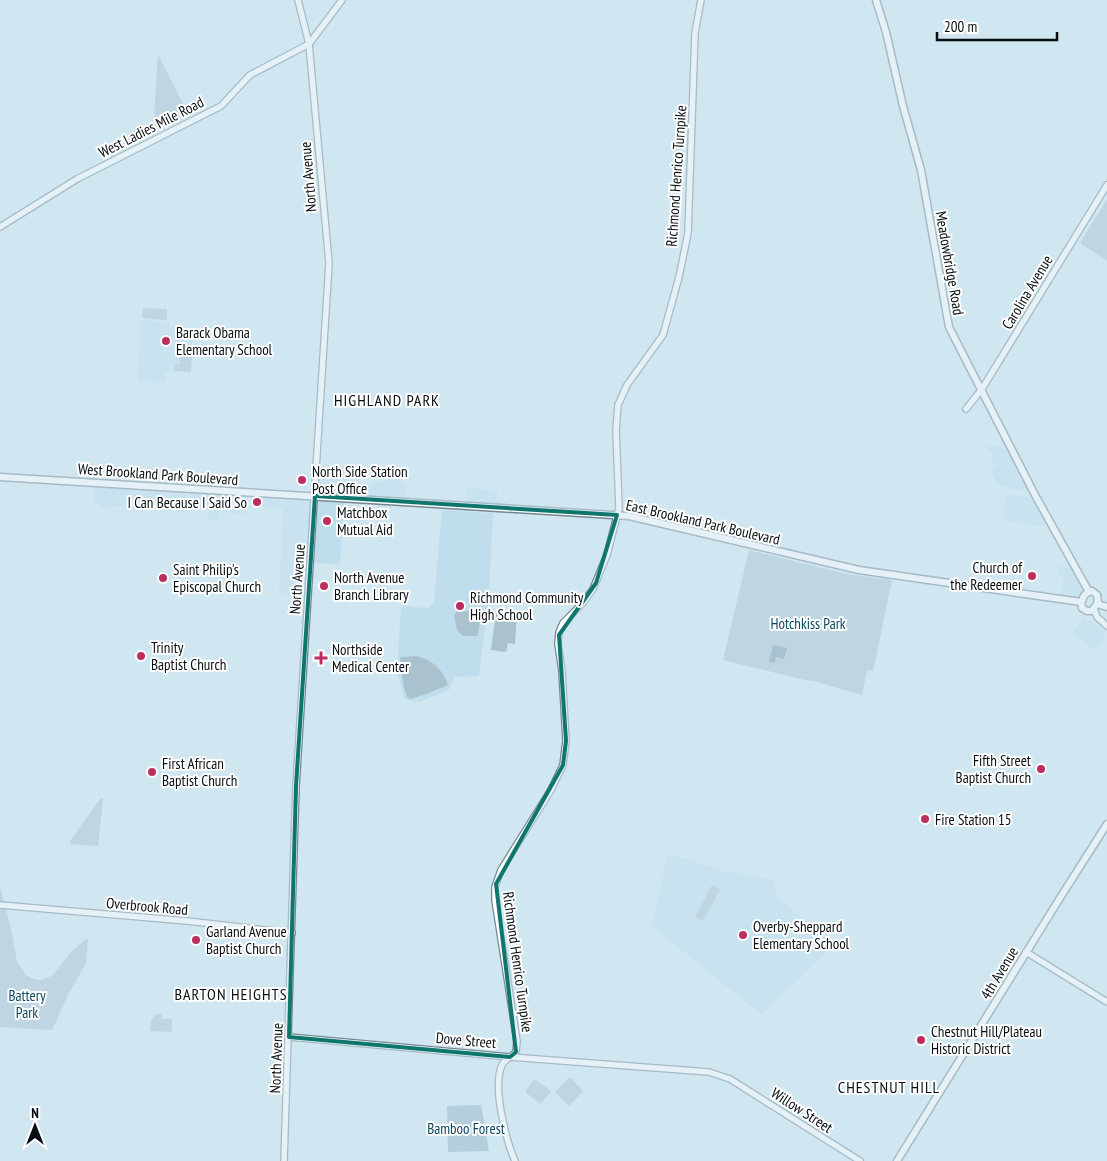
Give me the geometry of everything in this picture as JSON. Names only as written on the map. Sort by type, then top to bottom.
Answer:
[{"type":"main road","name":"Meadowbridge Road","points":[[876,0],[921,170],[949,327],[1035,495],[1089,592]]},
{"type":"main road","name":"West Brookland Park Boulevard","points":[[0,477],[315,496]]},
{"type":"main road","name":"East Brookland Park Boulevard","points":[[315,496],[642,518],[859,570],[1082,602]]},
{"type":"main road","points":[[1096,607],[1097,595],[1095,592],[1089,592],[1084,595],[1081,607],[1083,610],[1090,612],[1096,607],[1107,607]]},
{"type":"main road","name":"4th Avenue","points":[[897,1161],[1107,824]]},
{"type":"street","name":"North Avenue","points":[[284,1161],[296,786],[329,263],[309,44],[298,0]]},
{"type":"street","points":[[309,44],[342,0]]},
{"type":"street","name":"Richmond Henrico Turnpike","points":[[515,1161],[506,1137],[498,1082],[502,1065],[516,1052],[516,1034],[495,900],[496,884],[503,865],[551,790],[562,765],[566,741],[558,635],[563,623],[593,590],[607,555],[620,505],[616,424],[618,405],[627,385],[664,332],[687,239],[695,32],[701,0]]},
{"type":"street","name":"West Ladies Mile Road","points":[[0,227],[77,179],[221,106],[250,75],[309,44]]},
{"type":"street","name":"Carolina Avenue","points":[[966,409],[982,389],[1107,186]]},
{"type":"street","points":[[1096,607],[1098,617],[1107,626]]},
{"type":"street","name":"Overbrook Road","points":[[0,905],[187,921],[292,933]]},
{"type":"street","points":[[1026,952],[1107,1002]]},
{"type":"street","name":"Dove Street","points":[[289,1037],[510,1057],[709,1072],[730,1079]]},
{"type":"street","name":"Willow Street","points":[[730,1079],[860,1161]]},
{"type":"highlighted area","points":[[315,496],[617,515],[596,583],[559,635],[566,741],[563,765],[496,884],[516,1052],[510,1057],[289,1037],[296,786]]},
{"type":"shaded area","name":"Barack Obama Elementary School","points":[[141,320],[169,322],[169,327],[193,328],[191,372],[165,371],[165,382],[138,381]]},
{"type":"shaded area","points":[[988,446],[1005,447],[1029,489],[1026,491],[998,485],[992,473],[993,467],[1000,464],[992,463],[993,453],[987,451]]},
{"type":"shaded area","points":[[320,466],[345,467],[345,482],[368,484],[387,480],[401,481],[406,485],[405,498],[317,493]]},
{"type":"shaded area","points":[[95,486],[186,492],[185,512],[157,510],[154,504],[124,502],[123,506],[102,508],[99,504],[94,503]]},
{"type":"shaded area","points":[[467,488],[497,490],[496,504],[467,502]]},
{"type":"shaded area","points":[[191,494],[248,496],[247,512],[244,514],[219,512],[218,521],[208,520],[208,509],[190,507]]},
{"type":"shaded area","points":[[1006,494],[1031,498],[1045,524],[1044,526],[1003,520]]},
{"type":"shaded area","points":[[254,495],[283,498],[282,508],[253,506]]},
{"type":"shaded area","points":[[284,499],[310,501],[305,596],[279,594]]},
{"type":"shaded area","points":[[317,501],[344,503],[340,564],[313,563]]},
{"type":"shaded area","name":"Richmond Community High School","points":[[442,510],[493,513],[488,605],[479,676],[454,677],[449,690],[419,702],[405,700],[397,672],[401,606],[429,608],[434,603]]},
{"type":"shaded area","points":[[1057,566],[1071,568],[1084,592],[1082,598],[1061,595],[1064,576],[1060,575]]},
{"type":"shaded area","points":[[1084,617],[1106,632],[1096,650],[1072,634]]},
{"type":"shaded area","points":[[773,645],[787,648],[784,659],[776,657],[775,663],[769,662]]},
{"type":"shaded area","name":"Overby-Sheppard Elementary School","points":[[668,854],[726,872],[773,880],[778,897],[833,945],[762,1015],[652,926]]},
{"type":"green space","points":[[158,55],[189,115],[153,133]]},
{"type":"green space","points":[[1107,199],[1107,261],[1080,243]]},
{"type":"green space","points":[[143,308],[167,309],[167,320],[142,318]]},
{"type":"green space","points":[[180,354],[192,355],[191,372],[175,371],[175,364],[180,364]]},
{"type":"green space","name":"Hotchkiss Park","points":[[749,550],[847,574],[892,580],[873,671],[867,670],[862,695],[814,681],[723,660]]},
{"type":"green space","points":[[457,611],[481,612],[477,636],[463,636],[457,630],[454,615]]},
{"type":"green space","points":[[496,611],[517,614],[515,644],[508,643],[506,652],[491,650]]},
{"type":"green space","points":[[416,656],[436,666],[443,674],[448,685],[410,699],[407,697],[403,684],[400,657]]},
{"type":"green space","points":[[102,798],[98,846],[70,844],[70,841]]},
{"type":"green space","points":[[712,885],[720,890],[703,921],[695,917]]},
{"type":"green space","name":"Battery Park","points":[[0,887],[11,928],[17,962],[26,975],[41,980],[52,976],[71,952],[88,939],[86,963],[68,995],[52,1030],[0,1027]]},
{"type":"green space","points":[[156,1014],[162,1014],[162,1019],[172,1019],[172,1032],[150,1031],[151,1021]]},
{"type":"green space","points":[[570,1077],[583,1091],[569,1106],[555,1092]]},
{"type":"green space","points":[[534,1079],[551,1091],[541,1104],[525,1092]]},
{"type":"green space","name":"Bamboo Forest","points":[[481,1105],[489,1151],[448,1152],[447,1106]]},
{"type":"place","name":"Barack Obama Elementary School","points":[[166,341]]},
{"type":"place","name":"North Side Station Post Office","points":[[302,480]]},
{"type":"place","name":"I Can Because I Said So","points":[[257,502]]},
{"type":"place","name":"Matchbox Mutual Aid","points":[[327,521]]},
{"type":"place","name":"Church of the Redeemer","points":[[1032,576]]},
{"type":"place","name":"Saint Philip's Episcopal Church","points":[[163,578]]},
{"type":"place","name":"North Avenue Branch Library","points":[[324,586]]},
{"type":"place","name":"Richmond Community High School","points":[[460,606]]},
{"type":"place","name":"Trinity Baptist Church","points":[[141,656]]},
{"type":"place","name":"Northside Medical Center","points":[[321,658]]},
{"type":"place","name":"Fifth Street Baptist Church","points":[[1041,769]]},
{"type":"place","name":"First African Baptist Church","points":[[152,772]]},
{"type":"place","name":"Fire Station 15","points":[[925,819]]},
{"type":"place","name":"Overby-Sheppard Elementary School","points":[[743,935]]},
{"type":"place","name":"Garland Avenue Baptist Church","points":[[196,940]]},
{"type":"place","name":"Chestnut Hill/Plateau Historic District","points":[[921,1040]]},
{"type":"district","name":"HIGHLAND PARK","points":[[387,400]]},
{"type":"district","name":"BARTON HEIGHTS","points":[[231,994]]},
{"type":"district","name":"CHESTNUT HILL","points":[[889,1087]]}]
